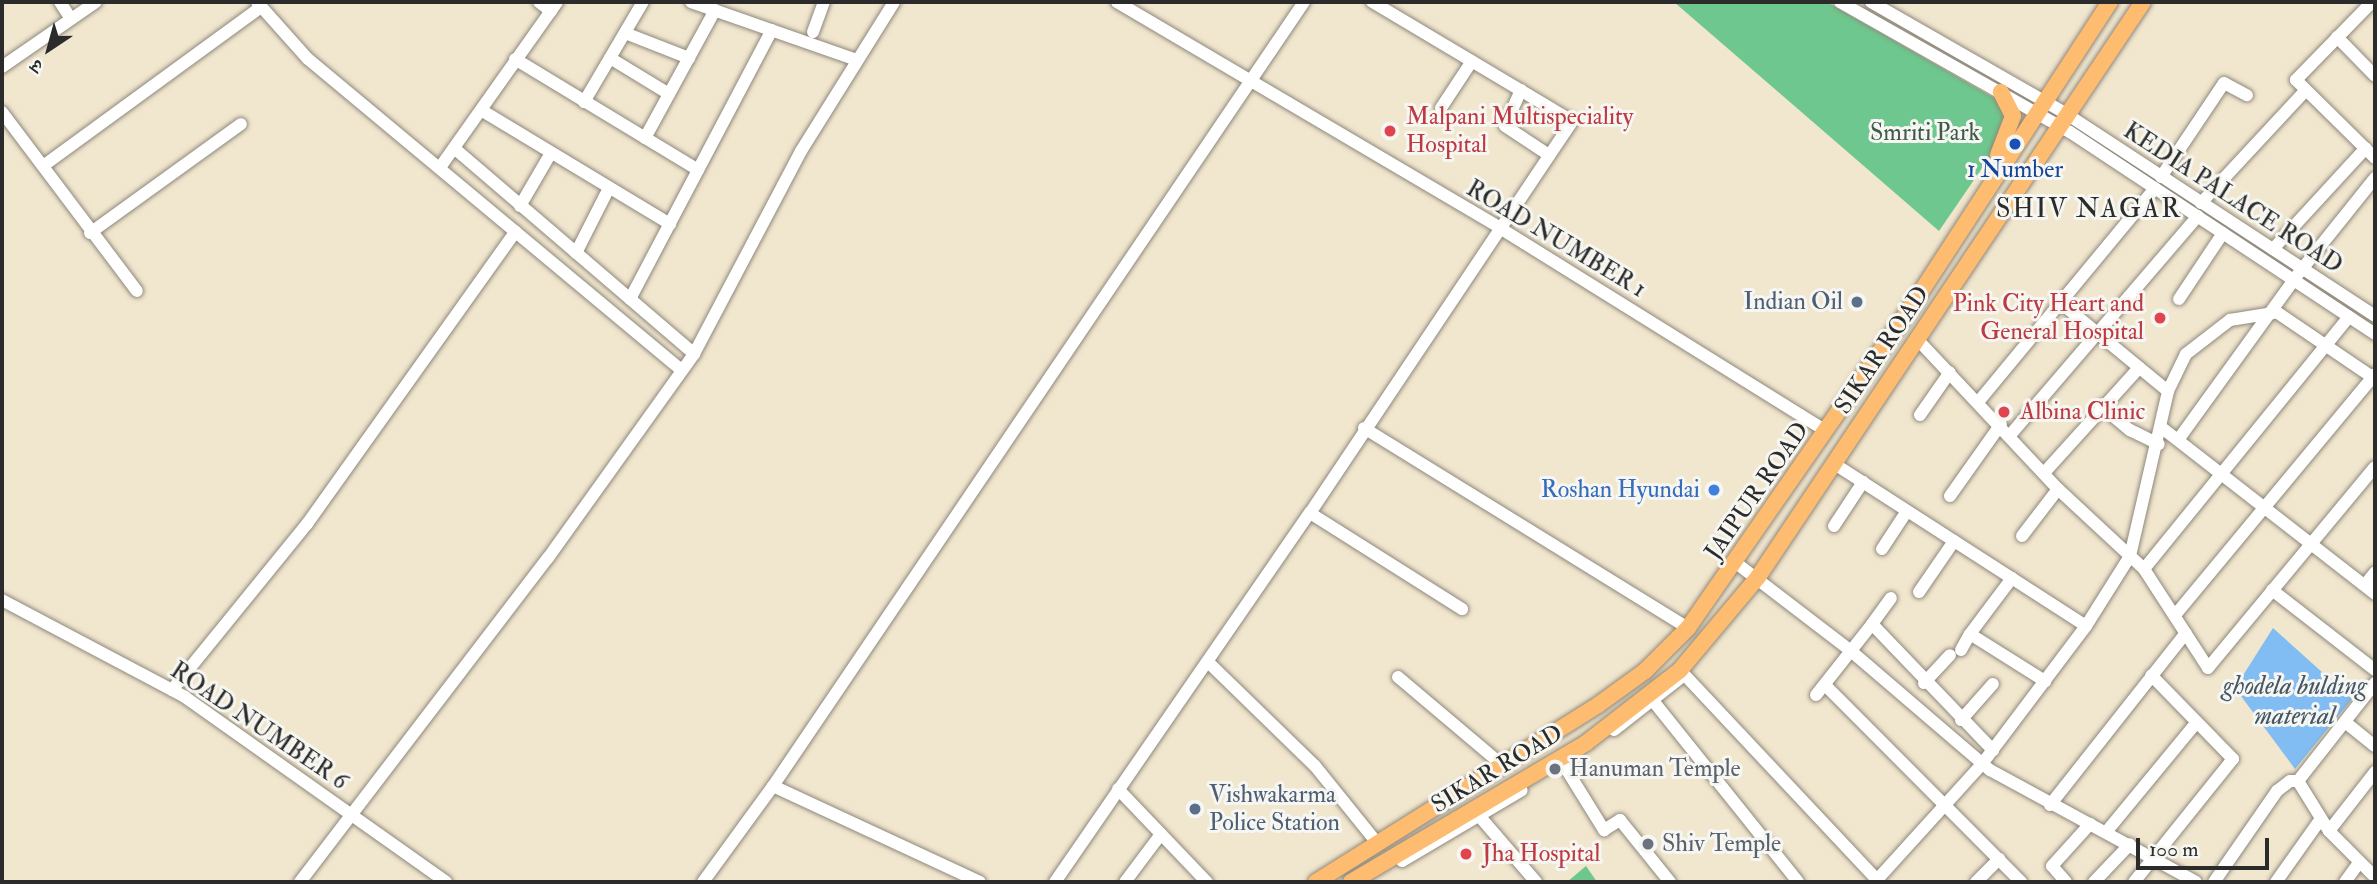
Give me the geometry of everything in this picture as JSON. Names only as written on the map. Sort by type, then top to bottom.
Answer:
[{"type":"main road","name":"JAIPUR ROAD","points":[[1316,882],[1629,683],[1688,628],[1826,431],[2110,2]]},
{"type":"main road","name":"SIKAR ROAD","points":[[1360,881],[1561,762],[1651,700],[1682,673],[1760,579],[2143,2]]},
{"type":"main road","points":[[2001,92],[2013,116],[1997,157],[2001,167]]},
{"type":"street","points":[[60,2],[71,19]]},
{"type":"street","points":[[2,67],[96,2]]},
{"type":"street","points":[[441,166],[554,6],[539,2]]},
{"type":"street","points":[[584,102],[643,2]]},
{"type":"street","points":[[691,2],[857,60]]},
{"type":"street","points":[[813,32],[824,2]]},
{"type":"street","points":[[300,882],[548,558],[694,354],[801,151],[894,2]]},
{"type":"street","name":"ROAD NUMBER 1","points":[[1117,2],[1500,228],[1826,431]]},
{"type":"street","points":[[703,882],[773,786],[1304,2]]},
{"type":"street","points":[[1055,882],[1310,513],[1364,428],[1572,121],[1372,2]]},
{"type":"street","points":[[1840,2],[2001,92],[2041,106]]},
{"type":"street","points":[[1871,2],[2041,106],[2064,123]]},
{"type":"street","points":[[2372,2],[2296,80],[2375,158]]},
{"type":"street","points":[[43,166],[259,4],[308,59],[441,166],[515,232],[681,370]]},
{"type":"street","points":[[645,138],[715,10]]},
{"type":"street","points":[[630,299],[772,30]]},
{"type":"street","points":[[625,33],[689,58]]},
{"type":"street","points":[[2337,37],[2375,76]]},
{"type":"street","points":[[610,58],[669,94]]},
{"type":"street","points":[[515,59],[698,170]]},
{"type":"street","points":[[1441,108],[1472,61]]},
{"type":"street","points":[[1979,401],[2062,304],[2158,183],[2224,83],[2247,95]]},
{"type":"street","points":[[1521,90],[1505,126],[1549,155]]},
{"type":"street","points":[[2011,434],[2199,209],[2305,91]]},
{"type":"street","points":[[481,110],[670,224]]},
{"type":"street","points":[[2,112],[136,291]]},
{"type":"street","name":"KEDIA PALACE ROAD","points":[[2064,123],[2199,209],[2273,249],[2349,317],[2375,334]]},
{"type":"street","points":[[90,233],[240,124]]},
{"type":"street","points":[[454,148],[694,354]]},
{"type":"street","points":[[2273,249],[2366,148]]},
{"type":"street","points":[[520,206],[551,153]]},
{"type":"street","points":[[2178,440],[2299,275],[2375,178]]},
{"type":"street","points":[[576,253],[609,188]]},
{"type":"street","name":"KEDIA PALACE ROAD","points":[[2199,209],[2223,233],[2371,313]]},
{"type":"street","points":[[172,690],[307,524],[515,232]]},
{"type":"street","points":[[2179,299],[2223,233]]},
{"type":"street","points":[[2371,313],[2375,298]]},
{"type":"street","points":[[2062,304],[2168,391]]},
{"type":"street","points":[[1682,673],[1877,881],[1993,750],[2086,626],[2130,556],[2162,428],[2168,391],[2198,341],[2230,320],[2274,312],[2374,377],[2176,614]]},
{"type":"street","points":[[2144,569],[2349,317]]},
{"type":"street","points":[[1919,341],[2011,434],[2058,489],[2144,569],[2176,614],[2208,668],[2213,667],[2309,544],[2375,467]]},
{"type":"street","points":[[2044,473],[2101,406],[2139,368]]},
{"type":"street","points":[[1920,415],[1950,372]]},
{"type":"street","points":[[2101,406],[2130,430],[2158,444]]},
{"type":"street","points":[[1950,496],[2001,424]]},
{"type":"street","points":[[1364,428],[1688,628]]},
{"type":"street","points":[[2162,428],[2370,589],[2375,572]]},
{"type":"street","points":[[1836,465],[2086,626]]},
{"type":"street","points":[[1834,526],[1863,482]]},
{"type":"street","points":[[2022,536],[2058,489]]},
{"type":"street","points":[[1882,549],[1907,510]]},
{"type":"street","points":[[1310,513],[1462,609]]},
{"type":"street","points":[[1919,593],[1954,541]]},
{"type":"street","points":[[1736,563],[1851,651],[1982,764],[2050,805],[2107,831],[2196,882]]},
{"type":"street","points":[[1924,683],[1955,652],[2012,578]]},
{"type":"street","points":[[2272,590],[2375,670]]},
{"type":"street","points":[[1891,598],[1821,690],[1946,803],[2021,882]]},
{"type":"street","name":"ROAD NUMBER 6","points":[[2,600],[172,690],[446,882]]},
{"type":"street","points":[[1872,624],[1924,683],[1993,750]]},
{"type":"street","points":[[2050,805],[2186,633]]},
{"type":"street","points":[[1970,634],[2045,681]]},
{"type":"street","points":[[1208,662],[1315,766],[1378,844]]},
{"type":"street","points":[[2134,882],[2233,759],[2151,675]]},
{"type":"street","points":[[1398,677],[1502,765]]},
{"type":"street","points":[[2214,882],[2277,791],[2298,781],[2375,683]]},
{"type":"street","points":[[1961,720],[1993,684]]},
{"type":"street","points":[[1651,700],[1798,882]]},
{"type":"street","points":[[2107,831],[2197,722]]},
{"type":"street","points":[[2345,722],[2375,746]]},
{"type":"street","points":[[1561,762],[1604,830],[1620,820],[1670,882]]},
{"type":"street","points":[[2329,831],[2375,772]]},
{"type":"street","points":[[2298,781],[2329,831],[2359,863],[2374,872]]},
{"type":"street","points":[[773,786],[979,882]]},
{"type":"street","points":[[1118,789],[1207,882]]},
{"type":"street","points":[[1477,814],[1536,882]]},
{"type":"street","points":[[2276,882],[2320,820]]},
{"type":"street","points":[[2066,882],[2052,866],[2090,824]]},
{"type":"street","points":[[1125,882],[1161,834]]},
{"type":"street","points":[[2094,881],[2130,844]]},
{"type":"street","points":[[1976,882],[1999,859]]},
{"type":"street","points":[[2345,882],[2359,863]]},
{"type":"green space","name":"Smriti Park","points":[[1674,2],[1827,2],[2008,106],[2004,136],[1939,231]]},
{"type":"green space","points":[[1586,866],[1597,882],[1567,882]]},
{"type":"water","name":"ghodela bulding material","points":[[2273,628],[2352,699],[2295,769],[2235,688]]},
{"type":"place","name":"Malpani Multispeciality Hospital","points":[[1390,131]]},
{"type":"place","name":"1 Number","points":[[2015,144]]},
{"type":"place","name":"Indian Oil","points":[[1857,302]]},
{"type":"place","name":"Pink City Heart and General Hospital","points":[[2160,318]]},
{"type":"place","name":"Albina Clinic","points":[[2004,412]]},
{"type":"place","name":"Roshan Hyundai","points":[[1714,490]]},
{"type":"place","name":"Hanuman Temple","points":[[1555,769]]},
{"type":"place","name":"Vishwakarma Police Station","points":[[1195,809]]},
{"type":"place","name":"Shiv Temple","points":[[1648,844]]},
{"type":"place","name":"Jha Hospital","points":[[1466,854]]},
{"type":"district","name":"SHIV NAGAR","points":[[2089,210]]}]
